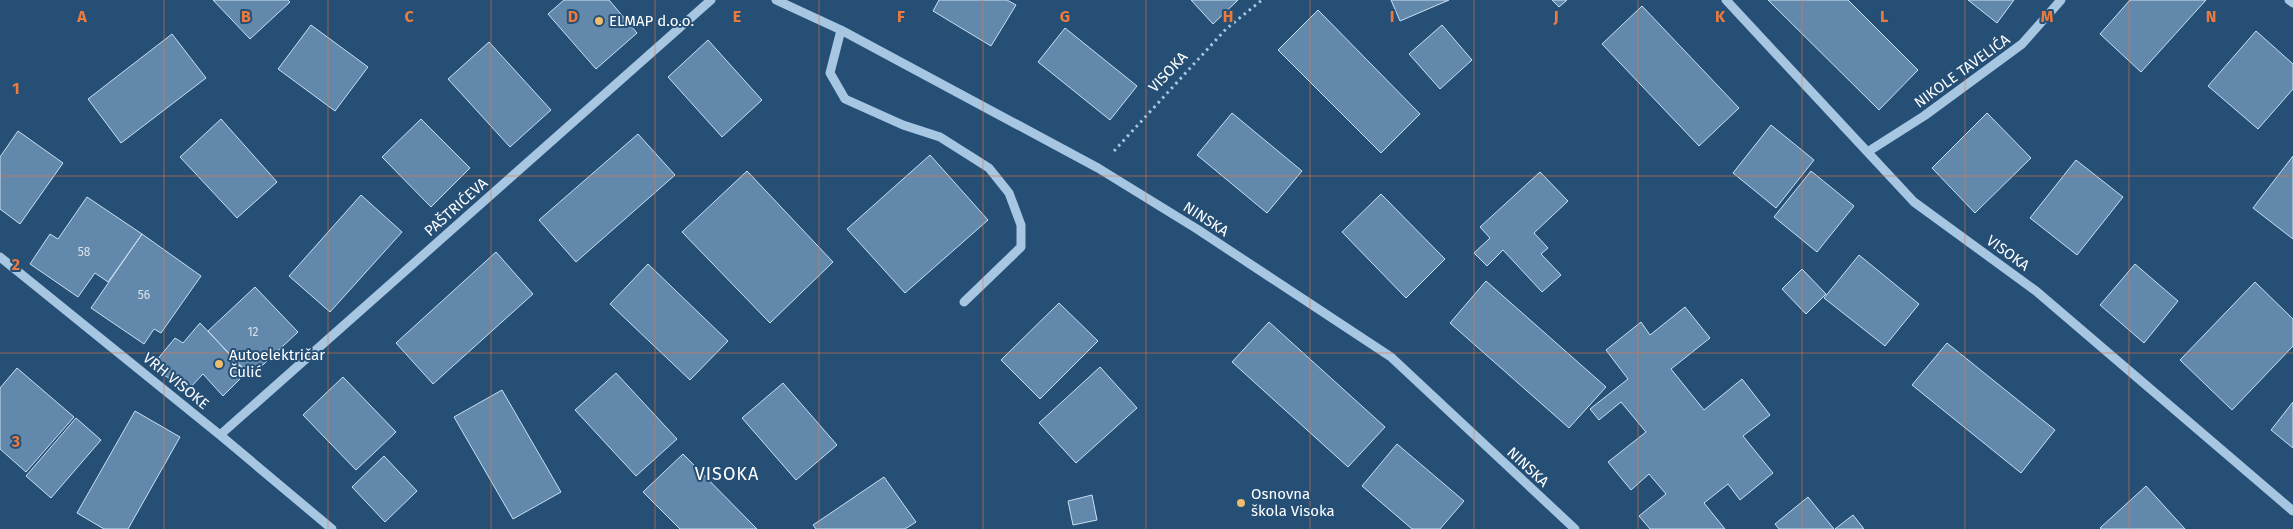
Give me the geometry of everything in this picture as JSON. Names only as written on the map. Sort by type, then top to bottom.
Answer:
[{"type":"street","name":"PAŠTRIĆEVA","points":[[220,434],[710,0]]},
{"type":"street","name":"NINSKA","points":[[776,0],[841,30],[1098,168],[1197,229],[1391,357],[1575,529]]},
{"type":"street","name":"VISOKA","points":[[1726,0],[1797,78],[1869,151],[1914,202],[2036,291],[2293,511]]},
{"type":"street","name":"NIKOLE TAVELIĆA","points":[[1869,151],[1924,116],[2022,44],[2061,0]]},
{"type":"street","points":[[2289,0],[2293,3]]},
{"type":"street","points":[[841,30],[830,73],[845,99],[903,125],[940,137],[989,168],[1009,193],[1021,225],[1021,247],[964,302]]},
{"type":"street","name":"VRH VISOKE","points":[[0,257],[220,434],[332,529]]},
{"type":"path","name":"VISOKA","points":[[1098,168],[1226,29],[1262,0]]},
{"type":"building","points":[[213,0],[288,0],[290,2],[250,39]]},
{"type":"building","points":[[564,0],[609,0],[637,33],[596,69],[548,14]]},
{"type":"building","points":[[939,0],[1007,0],[1016,5],[991,46],[933,11]]},
{"type":"building","points":[[1191,0],[1238,0],[1213,24]]},
{"type":"building","points":[[1391,0],[1449,0],[1400,21]]},
{"type":"building","points":[[1552,0],[1567,0],[1559,7]]},
{"type":"building","points":[[1768,0],[1848,0],[1918,70],[1879,110]]},
{"type":"building","points":[[1968,0],[2014,0],[1997,23]]},
{"type":"building","points":[[2130,0],[2206,0],[2141,72],[2100,34]]},
{"type":"building","points":[[1642,6],[1739,108],[1699,146],[1602,44]]},
{"type":"building","points":[[1318,10],[1420,114],[1381,153],[1278,50]]},
{"type":"building","points":[[311,25],[368,67],[335,111],[278,69]]},
{"type":"building","points":[[1442,25],[1472,60],[1440,89],[1409,54]]},
{"type":"building","points":[[1065,28],[1137,86],[1110,120],[1038,62]]},
{"type":"building","points":[[2256,31],[2293,64],[2293,89],[2258,129],[2208,86]]},
{"type":"building","points":[[172,34],[206,78],[121,143],[88,99]]},
{"type":"building","points":[[708,40],[762,100],[722,137],[668,77]]},
{"type":"building","points":[[489,42],[551,110],[510,147],[448,79]]},
{"type":"building","points":[[1232,113],[1302,171],[1267,213],[1197,155]]},
{"type":"building","points":[[1987,113],[2031,158],[1975,213],[1932,168]]},
{"type":"building","points":[[221,119],[277,182],[237,218],[180,157]]},
{"type":"building","points":[[421,119],[470,168],[431,207],[382,157]]},
{"type":"building","points":[[1771,125],[1814,160],[1776,208],[1733,173]]},
{"type":"building","points":[[18,131],[63,163],[20,224],[0,209],[0,157]]},
{"type":"building","points":[[638,134],[675,175],[576,262],[539,220]]},
{"type":"building","points":[[930,155],[988,220],[905,293],[847,229]]},
{"type":"building","points":[[2293,156],[2293,239],[2253,208]]},
{"type":"building","points":[[2076,160],[2123,197],[2077,255],[2030,218]]},
{"type":"building","points":[[747,171],[833,262],[770,323],[682,232]]},
{"type":"building","points":[[1811,171],[1854,206],[1817,252],[1774,217]]},
{"type":"building","points":[[1540,172],[1568,201],[1534,233],[1548,248],[1541,254],[1561,275],[1542,292],[1503,250],[1487,266],[1474,253],[1490,238],[1480,227]]},
{"type":"building","points":[[1381,194],[1445,259],[1406,298],[1342,232]]},
{"type":"building","points":[[361,195],[402,232],[330,312],[289,276]]},
{"type":"building","points":[[87,197],[142,234],[108,282],[95,273],[78,297],[30,264],[50,234],[58,239]]},
{"type":"building","points":[[142,234],[201,276],[161,333],[154,329],[144,344],[91,308]]},
{"type":"building","points":[[496,252],[533,294],[433,384],[396,343]]},
{"type":"building","points":[[1859,255],[1919,304],[1885,346],[1824,298]]},
{"type":"building","points":[[648,264],[728,341],[690,380],[610,304]]},
{"type":"building","points":[[2135,264],[2178,301],[2144,343],[2100,305]]},
{"type":"building","points":[[1802,269],[1826,294],[1806,314],[1782,289]]},
{"type":"building","points":[[1486,281],[1606,387],[1569,428],[1450,323]]},
{"type":"building","points":[[2255,282],[2293,319],[2293,346],[2232,410],[2180,360]]},
{"type":"building","points":[[255,287],[298,332],[250,377],[208,331]]},
{"type":"building","points":[[1059,303],[1098,341],[1040,399],[1001,360]]},
{"type":"building","points":[[1685,307],[1710,338],[1671,369],[1704,410],[1742,379],[1770,415],[1743,436],[1773,473],[1740,500],[1728,484],[1704,503],[1725,529],[1650,529],[1639,516],[1666,494],[1649,474],[1631,490],[1608,462],[1646,432],[1621,402],[1599,420],[1590,409],[1628,379],[1606,350],[1641,322],[1650,335]]},
{"type":"building","points":[[1269,322],[1385,427],[1348,467],[1232,362]]},
{"type":"building","points":[[200,323],[247,372],[223,396],[203,374],[188,390],[151,367],[175,338],[183,343]]},
{"type":"building","points":[[1947,343],[2055,430],[2021,473],[1912,385]]},
{"type":"building","points":[[1100,367],[1137,408],[1076,463],[1039,423]]},
{"type":"building","points":[[17,368],[74,417],[26,472],[0,449],[0,388]]},
{"type":"building","points":[[616,373],[677,439],[636,476],[575,410]]},
{"type":"building","points":[[343,377],[396,432],[356,470],[303,415]]},
{"type":"building","points":[[783,383],[837,445],[796,480],[742,418]]},
{"type":"building","points":[[502,390],[561,492],[513,519],[454,417]]},
{"type":"building","points":[[2293,402],[2293,448],[2271,430]]},
{"type":"building","points":[[135,411],[180,437],[128,529],[104,529],[77,513]]},
{"type":"building","points":[[76,418],[101,440],[51,498],[26,476]]},
{"type":"building","points":[[1397,444],[1464,501],[1440,529],[1412,529],[1362,486]]},
{"type":"building","points":[[683,454],[757,529],[680,529],[643,492]]},
{"type":"building","points":[[384,456],[417,491],[385,522],[352,487]]},
{"type":"building","points":[[884,477],[916,522],[905,529],[816,529],[813,525]]},
{"type":"building","points":[[2146,486],[2185,529],[2100,528]]},
{"type":"building","points":[[1092,495],[1097,520],[1073,525],[1068,501]]},
{"type":"building","points":[[1808,497],[1834,529],[1779,529],[1775,524]]},
{"type":"building","points":[[1853,515],[1864,529],[1835,529]]},
{"type":"place","name":"ELMAP d.o.o.","points":[[599,21]]},
{"type":"place","name":"Autoelektričar Čulić","points":[[219,364]]},
{"type":"place","name":"Osnovna škola Visoka","points":[[1241,503]]},
{"type":"district","name":"VISOKA","points":[[727,474]]}]
